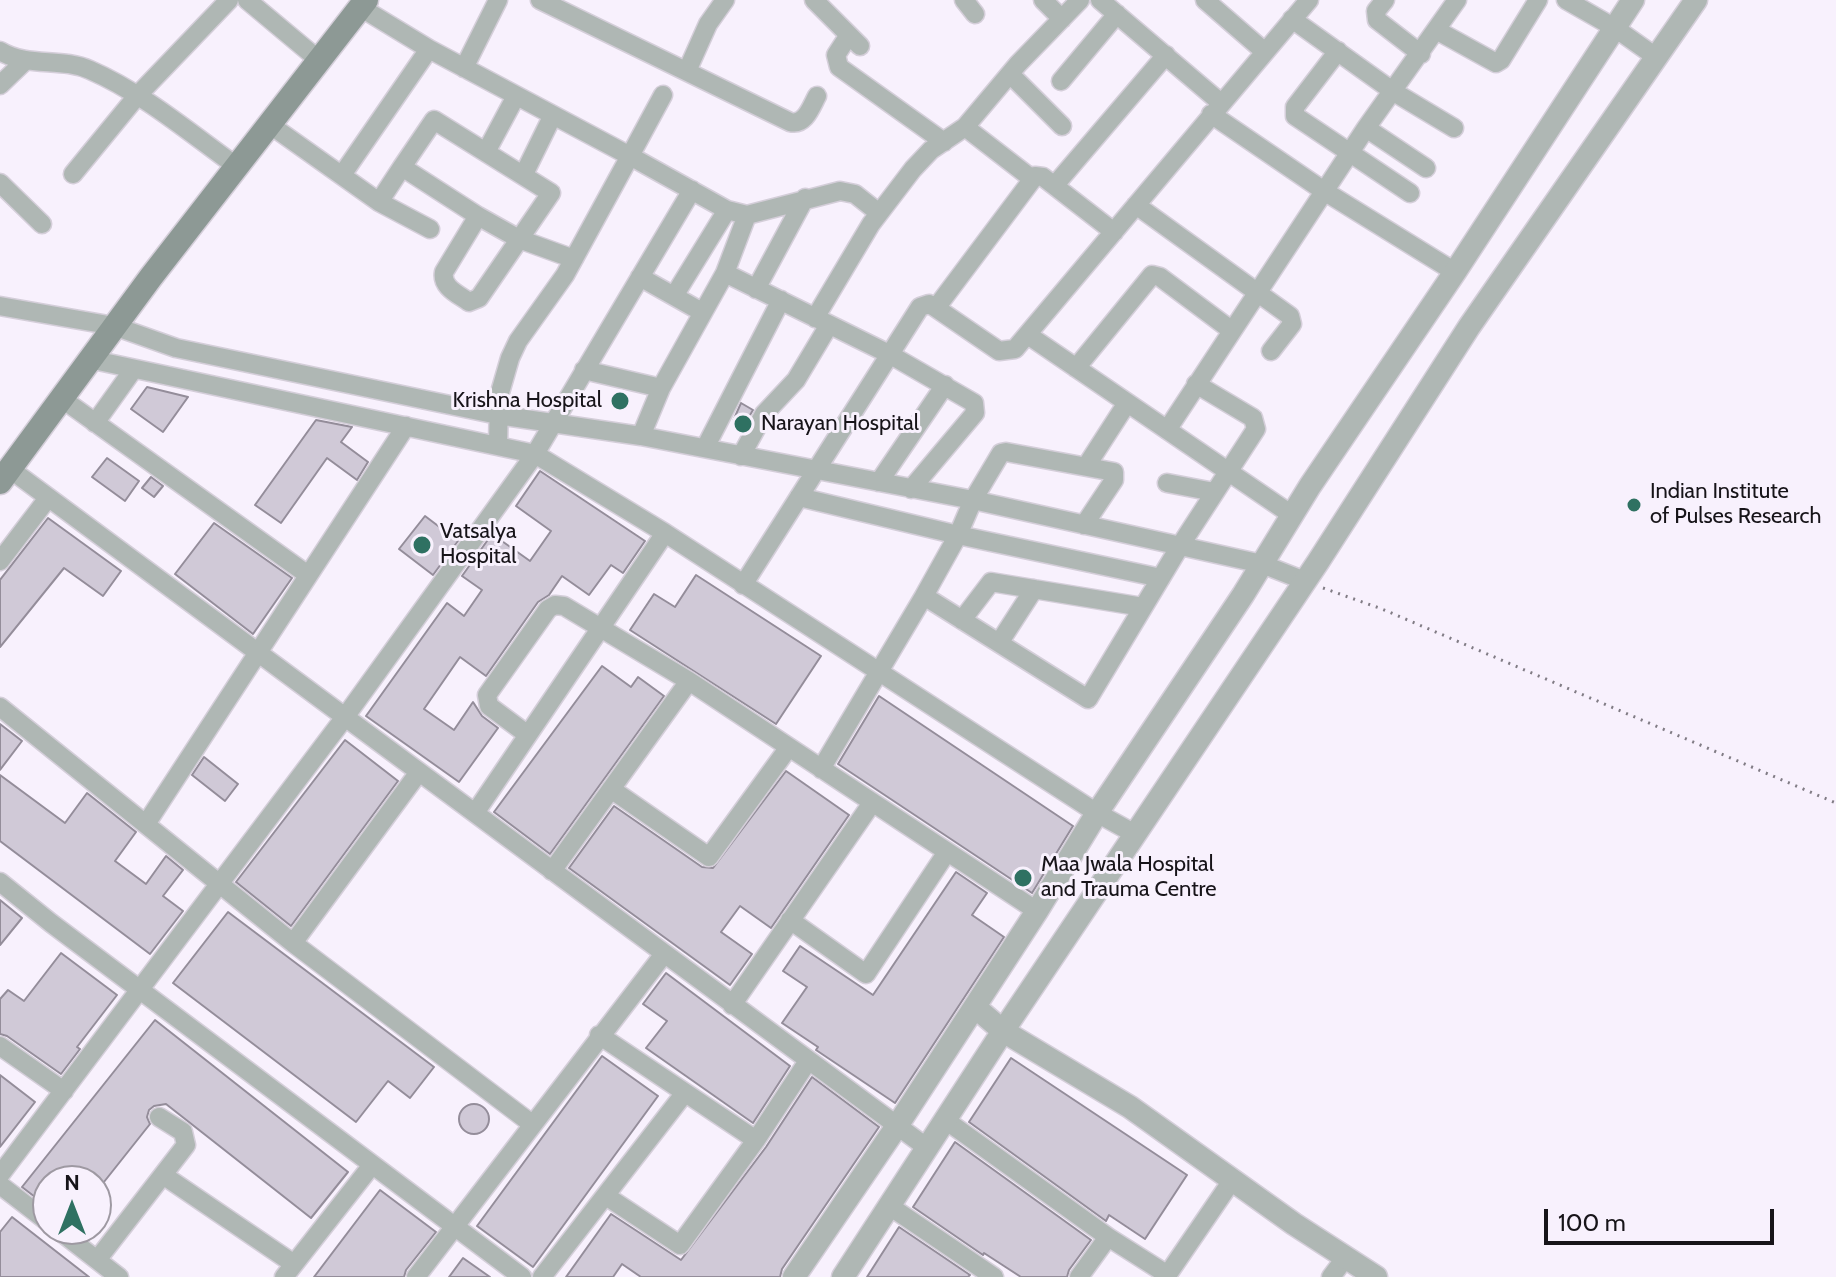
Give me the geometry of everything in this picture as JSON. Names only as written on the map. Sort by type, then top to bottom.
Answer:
[{"type":"main road","points":[[5,476],[114,326],[363,4]]},
{"type":"street","points":[[73,174],[137,96],[229,0]]},
{"type":"street","points":[[247,0],[320,61]]},
{"type":"street","points":[[464,68],[498,0]]},
{"type":"street","points":[[540,0],[796,124],[802,121],[817,96]]},
{"type":"street","points":[[687,71],[708,24],[725,0]]},
{"type":"street","points":[[814,0],[854,40],[836,55],[839,67],[944,142]]},
{"type":"street","points":[[1043,0],[1062,19]]},
{"type":"street","points":[[741,456],[764,414],[791,387],[860,240],[879,213],[921,160],[965,127],[1080,0]]},
{"type":"street","points":[[1205,0],[1265,52]]},
{"type":"street","points":[[743,585],[920,307],[929,304],[999,351],[1015,349],[1309,0]]},
{"type":"street","points":[[1385,0],[1376,11],[1377,20],[1421,54]]},
{"type":"street","points":[[1438,31],[1496,63],[1501,60],[1538,0]]},
{"type":"street","points":[[1566,0],[1615,28],[1656,57]]},
{"type":"street","points":[[794,1277],[897,1126],[1097,813],[1633,0]]},
{"type":"street","points":[[843,1277],[944,1119],[1305,581],[1469,327],[1696,0]]},
{"type":"street","points":[[1167,430],[1349,153],[1438,31],[1454,1]]},
{"type":"street","points":[[363,4],[429,49],[727,210],[747,215],[805,198],[848,191],[879,213]]},
{"type":"street","points":[[1061,81],[1106,4],[1166,55],[1216,108],[1324,191],[1455,272]]},
{"type":"street","points":[[1292,19],[1394,92],[1454,128]]},
{"type":"street","points":[[342,175],[429,49]]},
{"type":"street","points":[[0,51],[25,61],[65,63],[90,69],[137,96],[236,166]]},
{"type":"street","points":[[1338,51],[1294,112],[1295,116],[1410,193]]},
{"type":"street","points":[[1055,185],[1166,55]]},
{"type":"street","points":[[0,85],[25,61]]},
{"type":"street","points":[[1010,74],[1062,126]]},
{"type":"street","points":[[498,446],[499,396],[518,341],[574,259],[663,95]]},
{"type":"street","points":[[486,152],[516,96]]},
{"type":"street","points":[[524,174],[553,115]]},
{"type":"street","points":[[379,202],[434,120],[551,193],[479,298],[469,302],[445,284],[443,278],[478,216]]},
{"type":"street","points":[[269,124],[379,202],[430,229]]},
{"type":"street","points":[[965,127],[1031,178],[1043,177],[1055,185],[1114,232]]},
{"type":"street","points":[[1366,128],[1426,168]]},
{"type":"street","points":[[402,167],[519,239],[574,259]]},
{"type":"street","points":[[936,308],[1031,178]]},
{"type":"street","points":[[0,1175],[345,717],[535,454],[550,424],[692,190]]},
{"type":"street","points":[[4,194],[42,224]]},
{"type":"street","points":[[756,289],[805,198]]},
{"type":"street","points":[[1136,205],[1292,319],[1292,324],[1271,351]]},
{"type":"street","points":[[674,296],[727,210]]},
{"type":"street","points":[[641,436],[661,388],[725,273],[747,215]]},
{"type":"street","points":[[725,273],[889,354],[974,403],[975,413],[911,489]]},
{"type":"street","points":[[1076,368],[1152,275],[1160,277],[1231,330]]},
{"type":"street","points":[[640,277],[702,312]]},
{"type":"street","points":[[705,448],[781,300]]},
{"type":"street","points":[[0,306],[114,326],[176,348],[498,415],[641,436],[973,500],[1262,564],[1305,581]]},
{"type":"street","points":[[1028,335],[1292,515]]},
{"type":"street","points":[[89,359],[535,454],[665,533],[1097,813],[1135,834]]},
{"type":"street","points":[[95,423],[133,370]]},
{"type":"street","points":[[584,370],[661,388]]},
{"type":"street","points":[[924,596],[1088,699],[1180,546],[1256,429],[1253,418],[1196,384]]},
{"type":"street","points":[[879,482],[945,385]]},
{"type":"street","points":[[61,398],[308,575]]},
{"type":"street","points":[[1087,465],[1127,403]]},
{"type":"street","points":[[146,824],[406,426]]},
{"type":"street","points":[[821,769],[924,596],[1001,453],[1110,470],[1115,475],[1084,525]]},
{"type":"street","points":[[5,476],[48,498],[926,1147]]},
{"type":"street","points":[[1167,483],[1214,492]]},
{"type":"street","points":[[799,497],[1161,578]]},
{"type":"street","points":[[0,561],[48,498]]},
{"type":"street","points":[[475,813],[665,533]]},
{"type":"street","points":[[962,620],[991,582],[1143,607]]},
{"type":"street","points":[[999,643],[1034,589]]},
{"type":"street","points":[[528,735],[489,706],[487,695],[548,609],[555,605],[564,606],[689,681],[1037,911]]},
{"type":"street","points":[[552,871],[689,681]]},
{"type":"street","points":[[0,707],[293,943],[532,1124]]},
{"type":"street","points":[[611,789],[709,857],[789,747]]},
{"type":"street","points":[[293,943],[419,772]]},
{"type":"street","points":[[732,1005],[872,803]]},
{"type":"street","points":[[790,920],[866,974],[947,852]]},
{"type":"street","points":[[0,882],[522,1277]]},
{"type":"street","points":[[416,1277],[664,954]]},
{"type":"street","points":[[975,1007],[1003,1031],[1130,1107],[1376,1277]]},
{"type":"street","points":[[599,1035],[756,1140]]},
{"type":"street","points":[[0,1046],[64,1091]]},
{"type":"street","points":[[606,1196],[680,1245],[756,1140],[808,1061]]},
{"type":"street","points":[[542,1277],[684,1094]]},
{"type":"street","points":[[97,1260],[186,1145],[183,1132],[159,1117]]},
{"type":"street","points":[[944,1119],[1167,1276],[1233,1179]]},
{"type":"street","points":[[163,1175],[289,1271],[372,1165]]},
{"type":"street","points":[[0,1185],[32,1210]]},
{"type":"street","points":[[888,1205],[984,1274]]},
{"type":"street","points":[[1079,1277],[1108,1237]]},
{"type":"street","points":[[78,1245],[119,1277]]},
{"type":"street","points":[[1331,1277],[1346,1257]]},
{"type":"path","points":[[1305,581],[1382,609],[1836,803]]},
{"type":"building","points":[[147,387],[188,397],[163,432],[131,409]]},
{"type":"building","points":[[741,403],[753,410],[743,427],[733,421]]},
{"type":"building","points":[[316,420],[352,427],[341,442],[368,462],[357,480],[327,458],[281,523],[255,505]]},
{"type":"building","points":[[107,458],[139,481],[125,501],[92,477]]},
{"type":"building","points":[[540,471],[645,541],[623,573],[611,565],[589,595],[562,576],[549,595],[538,602],[486,676],[460,657],[424,709],[454,730],[473,702],[482,716],[498,728],[459,782],[366,716],[447,603],[464,616],[482,590],[462,576],[492,534],[530,561],[551,531],[516,506]]},
{"type":"building","points":[[151,477],[163,486],[154,497],[142,488]]},
{"type":"building","points":[[425,516],[458,541],[433,575],[399,549]]},
{"type":"building","points":[[48,518],[121,571],[103,596],[64,568],[0,647],[0,580]]},
{"type":"building","points":[[214,523],[292,578],[253,634],[175,574]]},
{"type":"building","points":[[696,575],[821,656],[776,724],[630,630],[654,594],[675,607]]},
{"type":"building","points":[[602,666],[631,687],[638,677],[664,696],[550,854],[494,812]]},
{"type":"building","points":[[879,696],[1073,826],[1032,893],[838,764]]},
{"type":"building","points":[[0,724],[22,741],[0,770]]},
{"type":"building","points":[[345,740],[398,781],[291,926],[236,882]]},
{"type":"building","points":[[204,757],[238,784],[225,801],[192,775]]},
{"type":"building","points":[[786,771],[849,815],[771,928],[740,906],[721,932],[752,954],[730,985],[569,868],[614,806],[702,867],[713,868]]},
{"type":"building","points":[[0,775],[65,823],[87,793],[136,832],[115,861],[146,884],[166,856],[183,870],[163,896],[183,911],[150,954],[0,841]]},
{"type":"building","points":[[956,872],[987,893],[972,915],[1004,937],[895,1103],[782,1023],[807,987],[783,971],[800,946],[873,995]]},
{"type":"building","points":[[0,900],[22,918],[0,945]]},
{"type":"building","points":[[228,912],[434,1067],[410,1098],[388,1081],[356,1122],[173,983]]},
{"type":"building","points":[[61,953],[117,995],[77,1047],[80,1049],[61,1074],[0,1034],[0,999],[8,990],[24,1001]]},
{"type":"building","points":[[666,973],[790,1066],[753,1123],[646,1048],[667,1021],[643,1004]]},
{"type":"building","points":[[155,1020],[348,1172],[311,1218],[166,1104],[149,1110],[147,1117],[150,1124],[112,1172],[112,1165],[40,1165]]},
{"type":"building","points":[[602,1056],[658,1096],[533,1267],[477,1226]]},
{"type":"building","points":[[1011,1058],[1187,1175],[1145,1239],[1109,1215],[1106,1221],[969,1122]]},
{"type":"building","points":[[0,1075],[35,1102],[0,1147]]},
{"type":"building","points":[[812,1077],[879,1127],[782,1269],[780,1277],[641,1277],[622,1264],[613,1277],[566,1277],[611,1214],[681,1260],[766,1147]]},
{"type":"building","points":[[474,1104],[484,1109],[489,1119],[484,1129],[474,1134],[464,1129],[459,1119],[464,1109]]},
{"type":"building","points":[[955,1142],[1091,1240],[1067,1277],[1021,1277],[913,1207]]},
{"type":"building","points":[[32,1174],[32,1195],[22,1187]]},
{"type":"building","points":[[380,1190],[436,1232],[406,1270],[404,1277],[314,1277]]},
{"type":"building","points":[[12,1217],[32,1233],[32,1245],[48,1245],[89,1277],[0,1277],[0,1232]]},
{"type":"building","points":[[899,1227],[970,1275],[867,1277]]},
{"type":"building","points":[[463,1258],[490,1277],[449,1277]]},
{"type":"place","name":"Krishna Hospital","points":[[620,401]]},
{"type":"place","name":"Narayan Hospital","points":[[743,424]]},
{"type":"place","name":"Indian Institute of Pulses Research","points":[[1634,505]]},
{"type":"place","name":"Vatsalya Hospital","points":[[422,545]]},
{"type":"place","name":"Maa Jwala Hospital and Trauma Centre","points":[[1023,878]]}]
